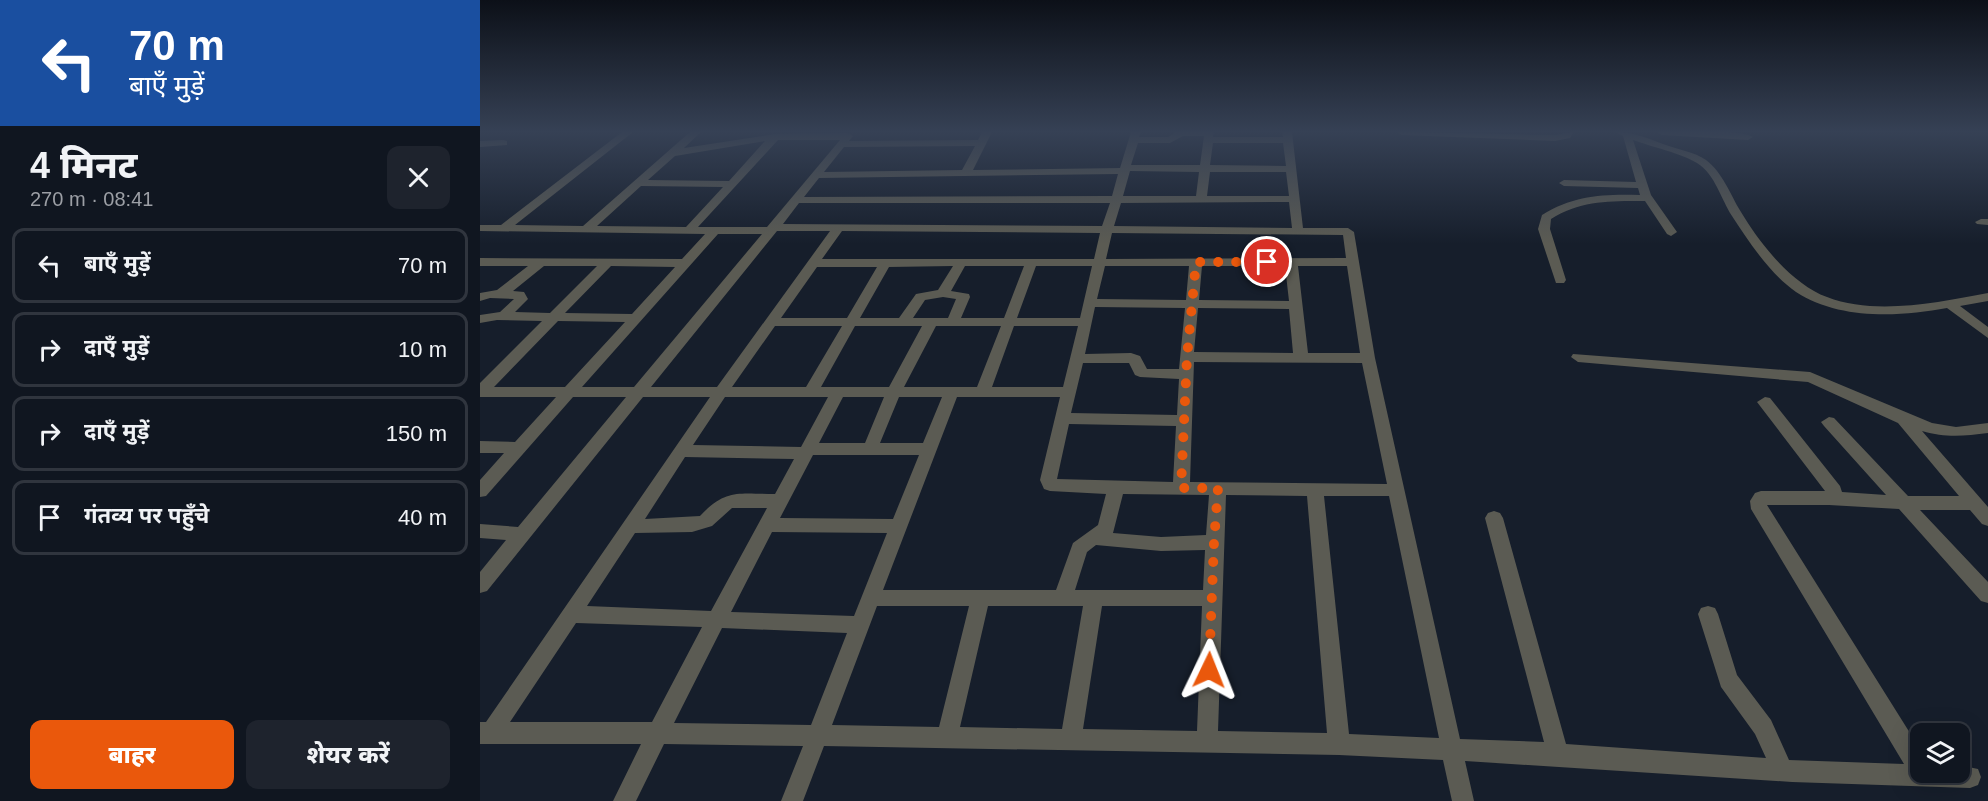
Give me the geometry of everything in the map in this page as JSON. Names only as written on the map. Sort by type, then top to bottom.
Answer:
[{"type":"street","points":[[504,228],[580,169]]},
{"type":"street","points":[[586,229],[653,169]]},
{"type":"street","points":[[689,230],[746,169]]},
{"type":"street","points":[[480,585],[821,169]]},
{"type":"street","points":[[966,173],[968,169]]},
{"type":"street","points":[[816,175],[1150,169]]},
{"type":"street","points":[[1201,199],[1206,169]]},
{"type":"street","points":[[1291,169],[1298,232]]},
{"type":"street","points":[[1636,169],[1648,198],[1671,232]]},
{"type":"street","points":[[1709,169],[1716,176],[1737,215],[1781,273],[1801,289],[1822,300],[1847,307],[1911,311],[1988,297]]},
{"type":"street","points":[[1125,170],[1107,230],[1048,480],[1050,484],[1116,488],[1396,490]]},
{"type":"street","points":[[638,183],[732,184]]},
{"type":"street","points":[[1564,183],[1642,185]]},
{"type":"street","points":[[1560,280],[1544,229],[1546,217],[1563,205],[1578,199],[1648,198]]},
{"type":"street","points":[[796,200],[1294,199]]},
{"type":"street","points":[[480,228],[715,230],[839,227],[1348,232],[1368,358],[1454,749],[1463,801]]},
{"type":"street","points":[[486,733],[571,614],[720,393],[839,227]]},
{"type":"street","points":[[480,491],[715,230]]},
{"type":"street","points":[[480,262],[686,263]]},
{"type":"street","points":[[502,293],[541,262]]},
{"type":"street","points":[[480,392],[607,262]]},
{"type":"street","points":[[1181,488],[1187,357],[1196,262]]},
{"type":"street","points":[[1291,262],[1301,358]]},
{"type":"street","points":[[814,263],[1353,262]]},
{"type":"street","points":[[810,393],[885,263]]},
{"type":"street","points":[[943,293],[961,263]]},
{"type":"street","points":[[983,392],[1031,263]]},
{"type":"street","points":[[480,297],[502,293],[516,294],[521,298],[503,316]]},
{"type":"street","points":[[903,322],[921,297],[943,293],[964,297],[953,322]]},
{"type":"street","points":[[1090,303],[1296,305]]},
{"type":"street","points":[[1948,303],[1988,334]]},
{"type":"street","points":[[480,320],[503,316],[637,318]]},
{"type":"street","points":[[771,322],[1086,322]]},
{"type":"street","points":[[870,449],[894,392],[931,322]]},
{"type":"street","points":[[1187,357],[1368,358]]},
{"type":"street","points":[[1578,357],[1810,376],[1838,386],[1903,419],[1953,432],[1988,428]]},
{"type":"street","points":[[1077,359],[1131,358],[1135,359],[1140,372],[1144,374],[1186,374]]},
{"type":"street","points":[[480,392],[1069,392]]},
{"type":"street","points":[[792,801],[951,392]]},
{"type":"street","points":[[624,801],[716,621],[838,393]]},
{"type":"street","points":[[1765,402],[1830,483],[1834,491],[1829,498]]},
{"type":"street","points":[[1063,418],[1183,421]]},
{"type":"street","points":[[1903,419],[1988,519]]},
{"type":"street","points":[[1829,422],[1988,595]]},
{"type":"street","points":[[480,447],[519,448]]},
{"type":"street","points":[[681,451],[928,449]]},
{"type":"street","points":[[1063,598],[1079,548],[1106,529],[1116,488]]},
{"type":"street","points":[[1207,742],[1218,488]]},
{"type":"street","points":[[1315,488],[1339,744]]},
{"type":"street","points":[[1910,752],[1758,501],[1761,498],[1775,496],[1903,503],[1973,503]]},
{"type":"street","points":[[630,526],[692,525],[706,520],[721,505],[730,501],[780,501]]},
{"type":"street","points":[[1494,519],[1558,754]]},
{"type":"street","points":[[767,525],[899,526]]},
{"type":"street","points":[[480,531],[522,534]]},
{"type":"street","points":[[1093,538],[1161,544],[1214,542]]},
{"type":"street","points":[[871,598],[1212,598]]},
{"type":"street","points":[[947,738],[980,598]]},
{"type":"street","points":[[1071,740],[1094,598]]},
{"type":"street","points":[[571,614],[860,625]]},
{"type":"street","points":[[1708,614],[1728,680],[1763,727],[1782,770]]},
{"type":"street","points":[[486,733],[658,733],[1339,744],[1558,754],[1782,770],[1910,772]]},
{"type":"route","points":[[1209,670],[1218,488],[1181,488],[1187,357],[1196,262],[1267,262]]}]
